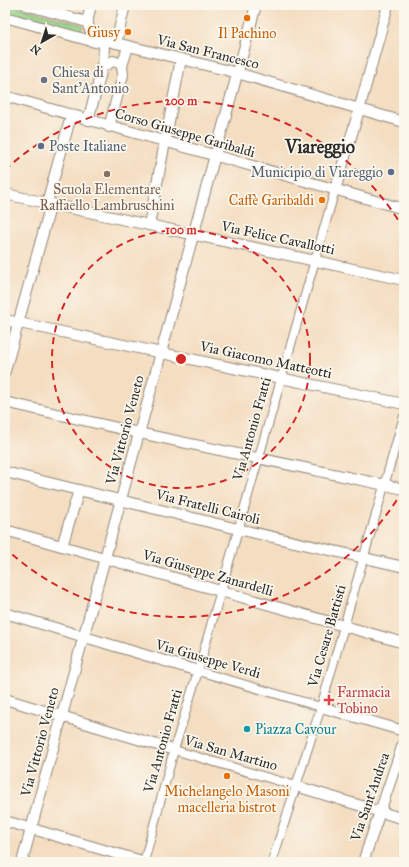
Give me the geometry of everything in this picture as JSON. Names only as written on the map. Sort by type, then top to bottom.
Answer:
[{"type":"street","points":[[26,5],[87,22]]},
{"type":"street","points":[[88,120],[102,67],[104,53],[104,40],[92,33],[87,22],[91,5]]},
{"type":"street","points":[[116,43],[125,5]]},
{"type":"street","name":"Via Vittorio Veneto","points":[[22,862],[256,5]]},
{"type":"street","name":"Via Antonio Fratti","points":[[144,862],[174,750],[221,591],[388,5]]},
{"type":"street","name":"Via San Francesco","points":[[5,17],[95,42],[104,40],[238,74],[404,122]]},
{"type":"street","points":[[110,127],[123,75],[122,66],[128,47]]},
{"type":"street","points":[[149,225],[181,59]]},
{"type":"street","points":[[102,67],[113,61],[122,66]]},
{"type":"street","name":"Corso Giuseppe Garibaldi","points":[[5,96],[71,116],[404,209]]},
{"type":"street","points":[[5,371],[71,116]]},
{"type":"street","name":"Via Felice Cavallotti","points":[[5,194],[404,280]]},
{"type":"street","name":"Via Giacomo Matteotti","points":[[5,320],[282,377],[404,404]]},
{"type":"street","points":[[5,402],[258,459],[404,489]]},
{"type":"street","name":"Via Cesare Battisti","points":[[272,862],[321,707],[404,416]]},
{"type":"street","name":"Via Fratelli Cairoli","points":[[5,472],[238,529],[404,567]]},
{"type":"street","points":[[62,546],[79,490]]},
{"type":"street","name":"Via Giuseppe Zanardelli","points":[[5,530],[404,643]]},
{"type":"street","name":"Via Giuseppe Verdi","points":[[5,614],[404,731]]},
{"type":"street","name":"Via San Martino","points":[[5,699],[404,819]]},
{"type":"street","name":"Via Sant'Andrea","points":[[363,862],[404,741]]},
{"type":"street","points":[[5,821],[144,862]]},
{"type":"green space","points":[[5,5],[11,5],[83,25],[81,32],[5,11]]},
{"type":"place","name":"Il Pachino","points":[[247,18]]},
{"type":"place","name":"Giusy","points":[[128,32]]},
{"type":"place","name":"Chiesa di Sant'Antonio","points":[[44,80]]},
{"type":"place","name":"Poste Italiane","points":[[41,146]]},
{"type":"place","name":"Municipio di Viareggio","points":[[391,172]]},
{"type":"place","name":"Scuola Elementare Raffaello Lambruschini","points":[[107,174]]},
{"type":"place","name":"Caffè Garibaldi","points":[[322,200]]},
{"type":"place","name":"Farmacia Tobino","points":[[329,700]]},
{"type":"place","name":"Piazza Cavour","points":[[247,729]]},
{"type":"place","name":"Michelangelo Masoni macelleria bistrot","points":[[227,776]]},
{"type":"district","name":"Viareggio","points":[[320,147]]}]
